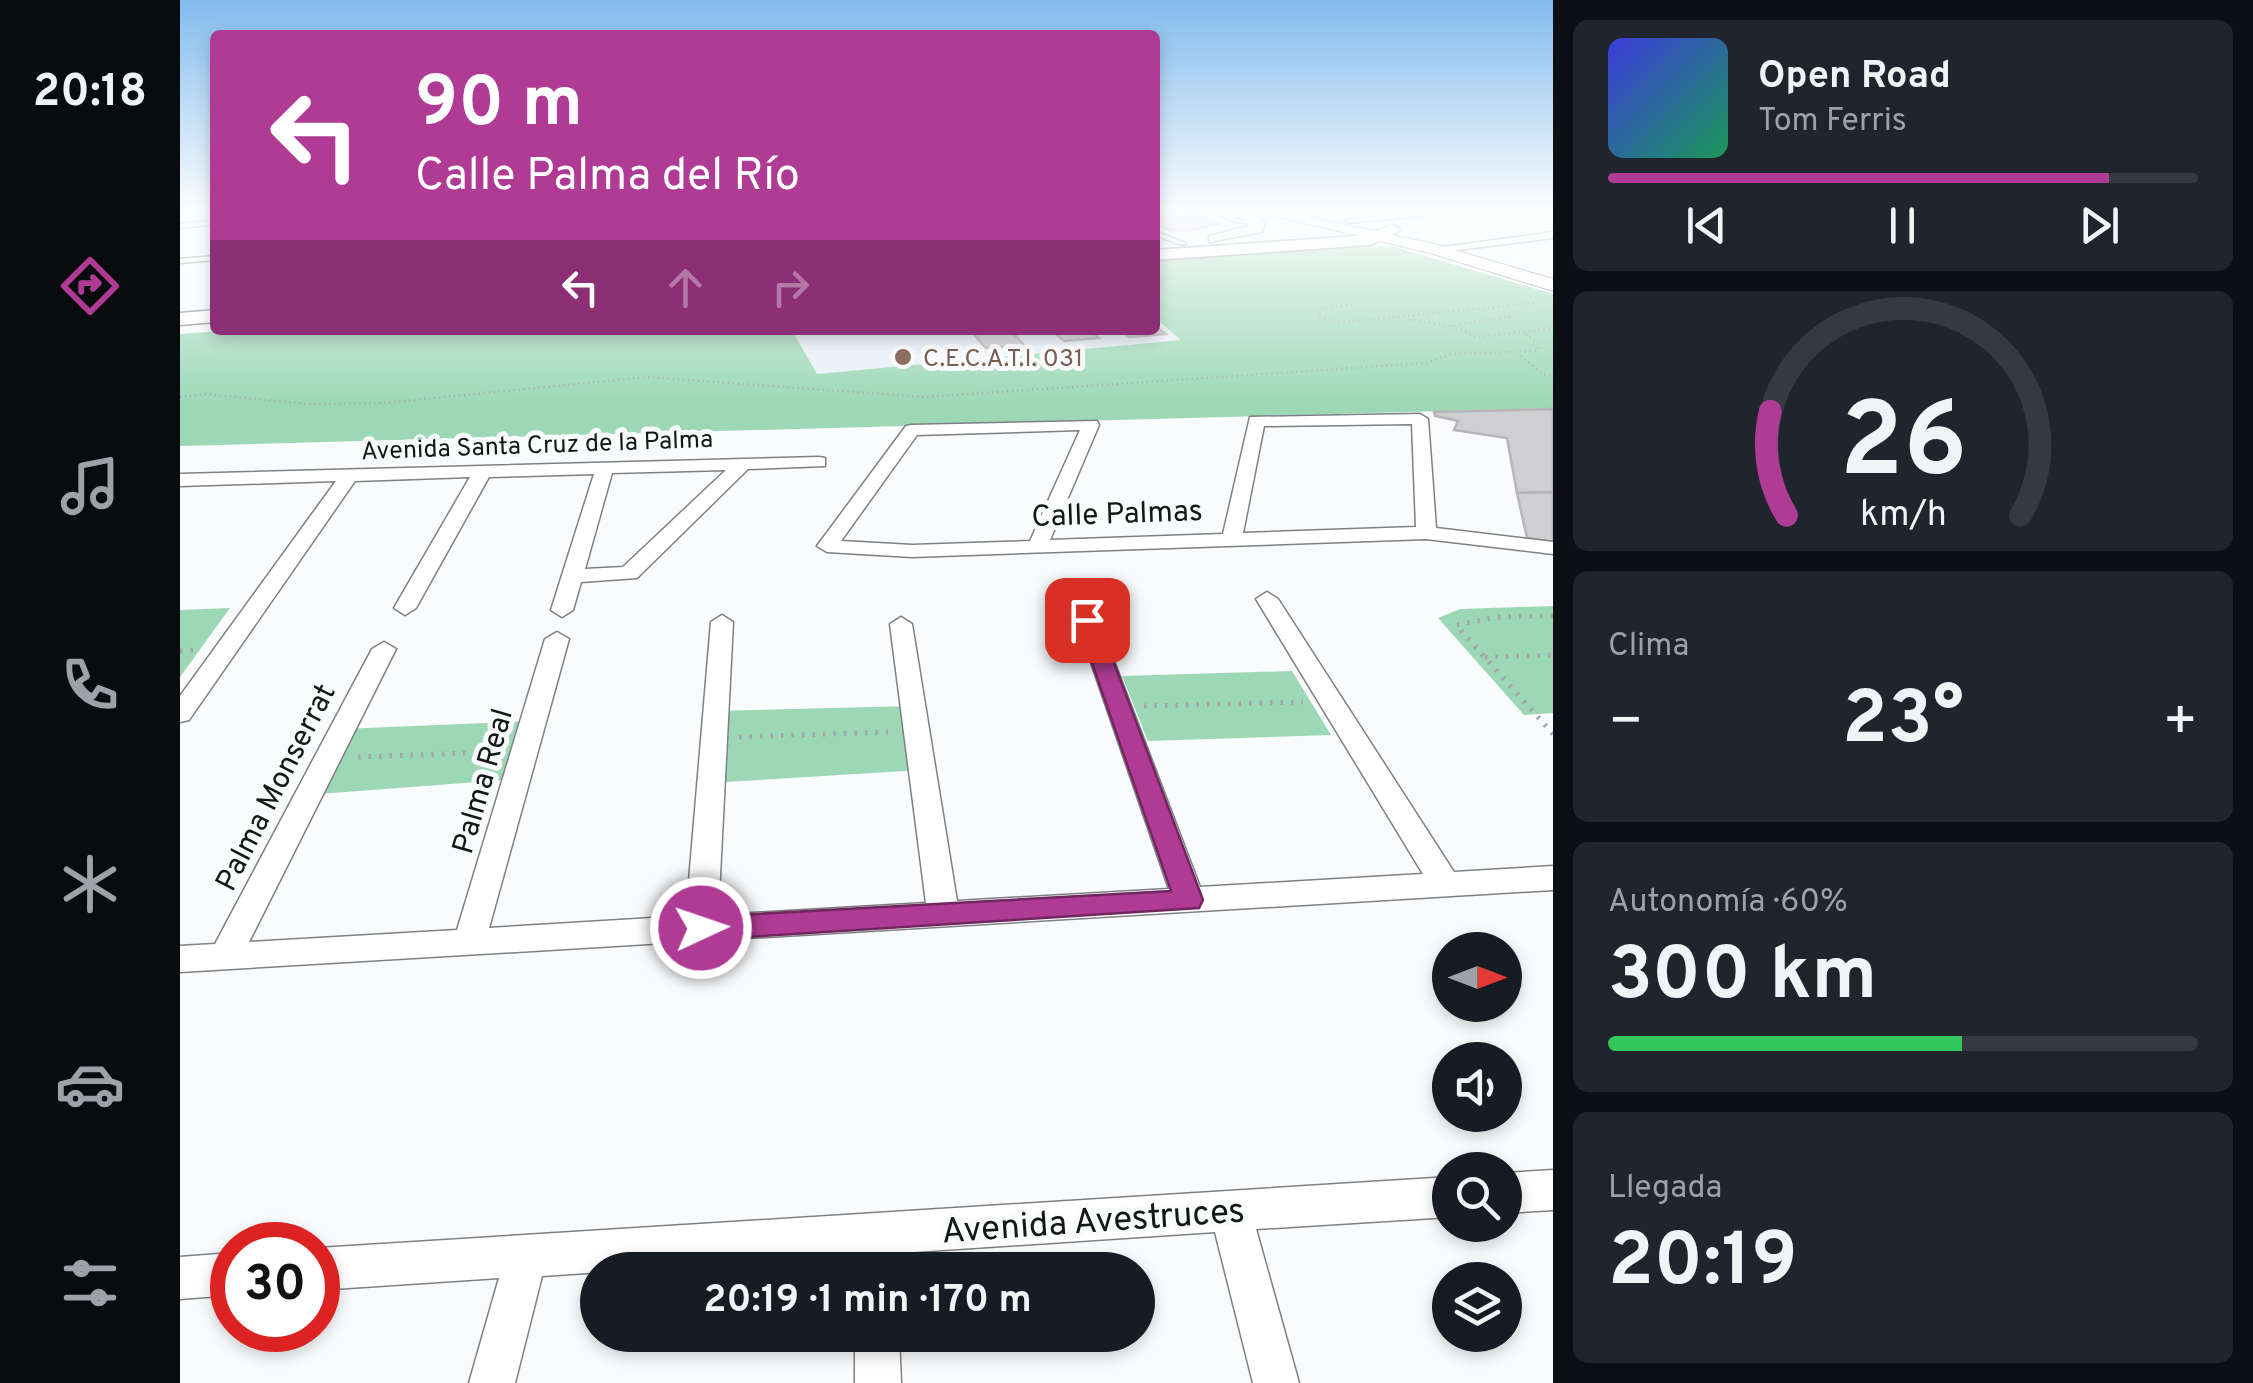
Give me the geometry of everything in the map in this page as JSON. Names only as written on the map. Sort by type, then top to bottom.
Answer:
[{"type":"main road","points":[[1527,277],[1553,284]]},
{"type":"main road","points":[[180,319],[210,316]]},
{"type":"main road","points":[[180,329],[210,326]]},
{"type":"street","points":[[1232,538],[1256,421],[1420,419],[1426,533]]},
{"type":"street","name":"Calle Palmas","points":[[1037,547],[1092,424],[912,430],[827,546],[912,551],[1037,547],[1232,538],[1426,533],[1553,548]]},
{"type":"street","points":[[742,465],[819,462]]},
{"type":"street","name":"Avenida Santa Cruz de la Palma","points":[[180,480],[742,465]]},
{"type":"street","name":"Avenida Santa Cruz de la Palma","points":[[572,576],[628,573],[742,465]]},
{"type":"street","points":[[562,610],[604,470]]},
{"type":"street","points":[[405,608],[482,474]]},
{"type":"street","points":[[180,714],[348,476]]},
{"type":"street","points":[[180,503],[204,480]]},
{"type":"street","points":[[1268,599],[1446,886]]},
{"type":"street","points":[[1087,620],[1189,900]]},
{"type":"street","points":[[701,928],[722,622]]},
{"type":"street","points":[[901,624],[943,914]]},
{"type":"street","name":"Palma Real","points":[[469,942],[557,639]]},
{"type":"street","name":"Palma Monserrat","points":[[225,956],[384,649]]},
{"type":"street","points":[[180,959],[1550,879]]},
{"type":"street","points":[[1522,1192],[1553,1190]]},
{"type":"street","name":"Avenida Avestruces","points":[[877,1252],[1230,1211],[1432,1198]]},
{"type":"street","points":[[1230,1211],[1276,1383]]},
{"type":"street","name":"Avenida Avestruces","points":[[340,1268],[580,1255]]},
{"type":"street","points":[[492,1383],[526,1256]]},
{"type":"street","points":[[180,1278],[210,1276]]},
{"type":"street","points":[[878,1352],[878,1383]]},
{"type":"path","points":[[1352,305],[1323,308],[1318,316],[1338,322],[1533,303]]},
{"type":"path","points":[[1451,326],[1515,316]]},
{"type":"path","points":[[1397,318],[1451,326],[1477,337],[1553,328]]},
{"type":"path","points":[[180,397],[205,394],[309,404],[383,403],[647,376],[856,396],[924,398],[1279,370],[1425,363],[1452,354],[1536,351],[1539,344],[1523,332]]},
{"type":"path","points":[[1518,354],[1543,374],[1553,376]]},
{"type":"path","points":[[1553,616],[1496,617],[1456,625],[1553,734]]},
{"type":"path","points":[[1485,657],[1553,655]]},
{"type":"path","points":[[1120,707],[1331,701]]},
{"type":"path","points":[[713,738],[916,731]]},
{"type":"path","points":[[325,758],[525,751]]},
{"type":"shaded area","name":"C.E.C.A.T.I. 031","points":[[1160,322],[1183,340],[817,374],[795,335],[1160,335]]},
{"type":"green space","points":[[1160,277],[1494,277],[1553,294],[1553,408],[180,446],[180,334],[795,335],[817,374],[1181,340],[1160,322]]},
{"type":"green space","points":[[1553,606],[1553,713],[1524,715],[1438,618],[1460,609]]},
{"type":"green space","points":[[230,608],[180,677],[180,610]]},
{"type":"green space","points":[[1292,671],[1331,735],[1148,741],[1122,676]]},
{"type":"green space","points":[[913,706],[922,770],[710,783],[715,711]]},
{"type":"green space","points":[[533,721],[517,779],[306,795],[342,729]]},
{"type":"building","points":[[974,335],[1015,335],[1024,345],[986,348]]},
{"type":"building","points":[[1057,335],[1099,338],[1064,341]]},
{"type":"building","points":[[1553,409],[1553,492],[1517,493],[1507,438],[1454,430],[1458,421],[1435,416],[1434,412]]},
{"type":"building","points":[[1553,492],[1553,542],[1527,538],[1517,493]]},
{"type":"place","name":"C.E.C.A.T.I. 031","points":[[903,357]]},
{"type":"route","points":[[701,928],[1189,900],[1087,620]]}]
